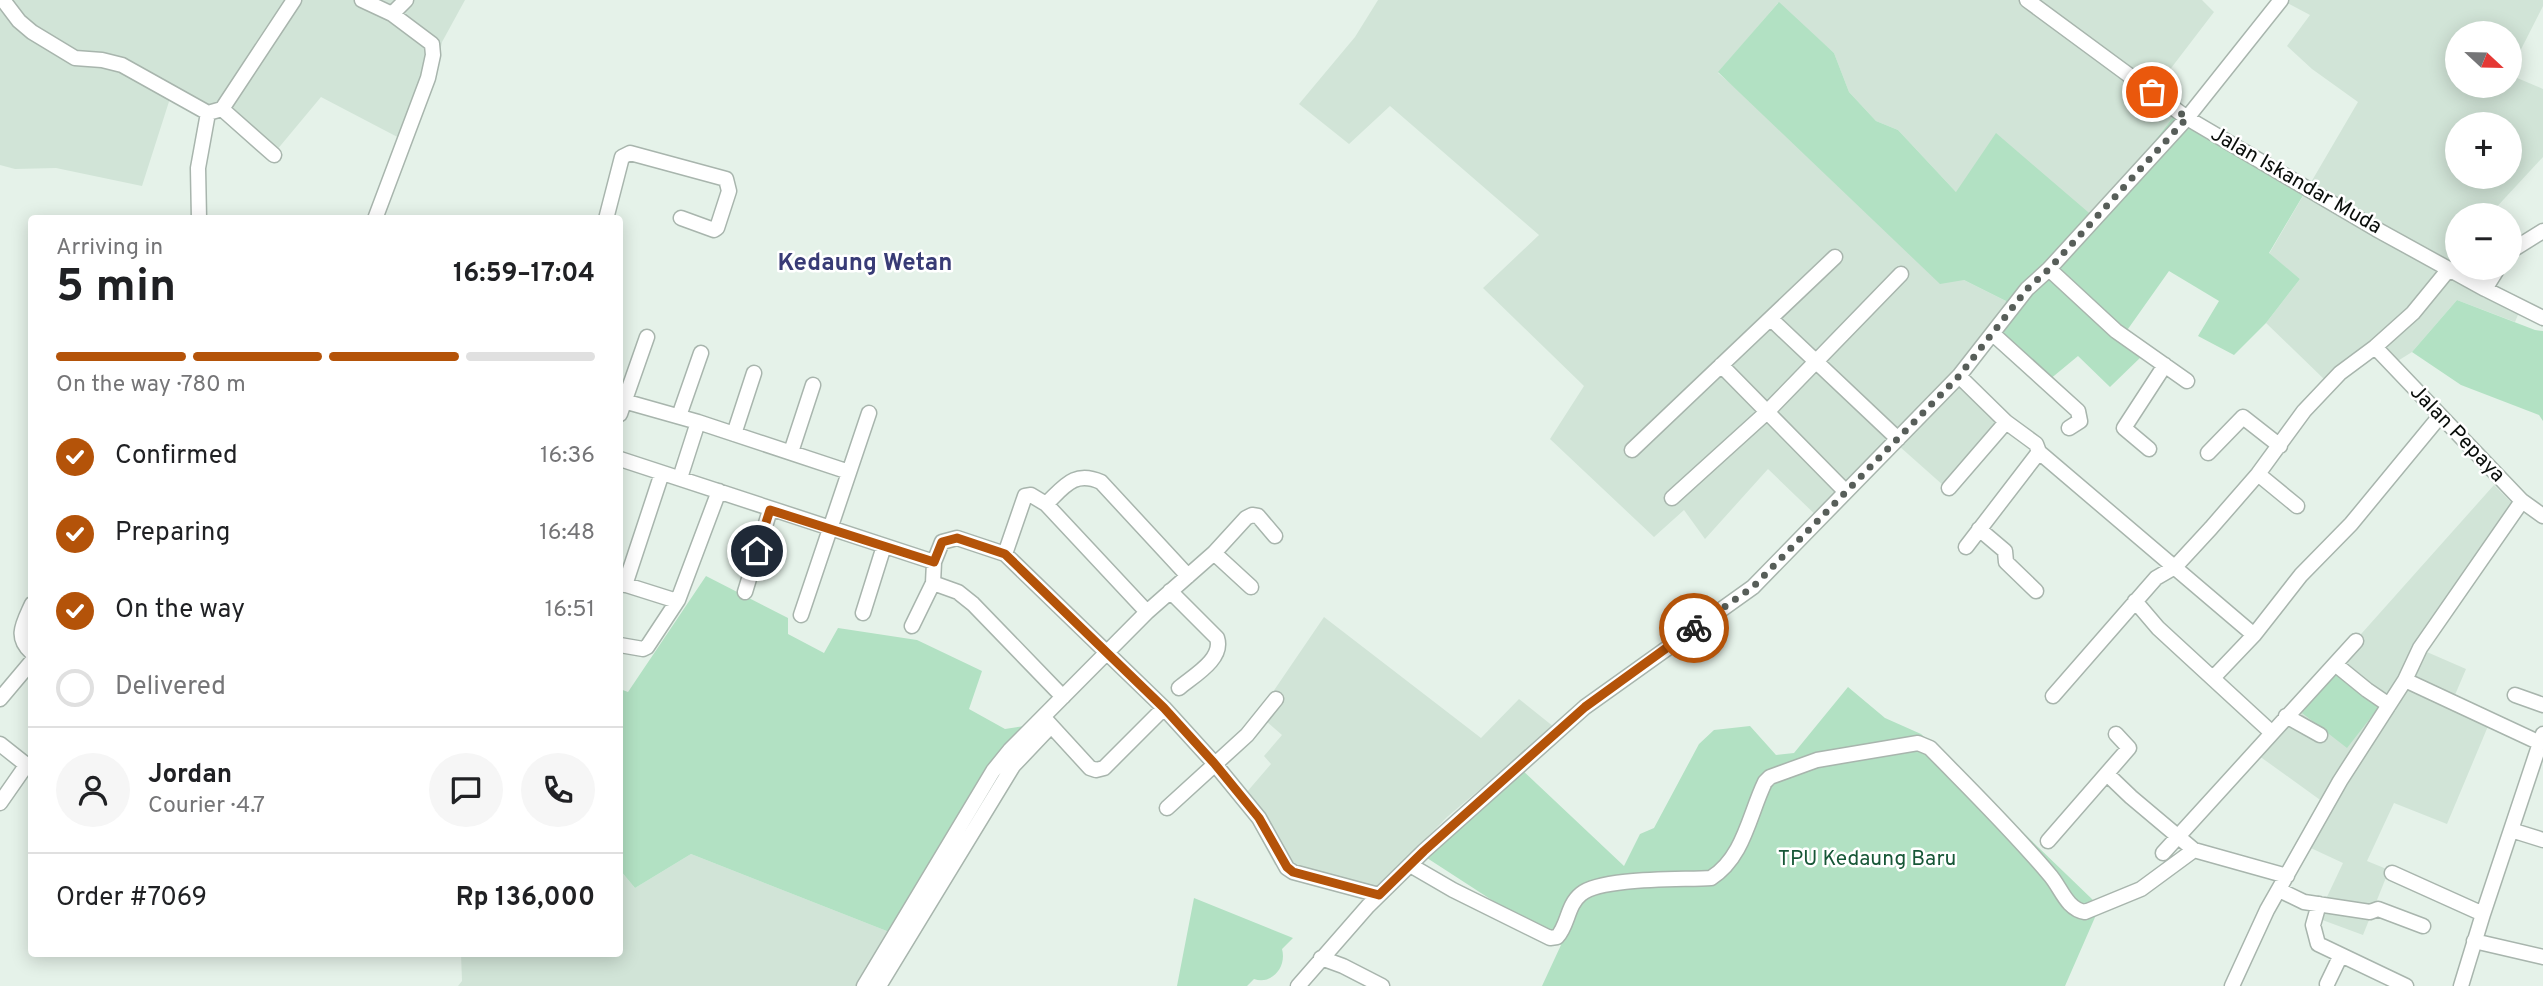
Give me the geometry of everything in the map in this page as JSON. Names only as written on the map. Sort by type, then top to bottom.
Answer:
[{"type":"street","points":[[3,0],[19,21],[32,32],[75,58],[122,65],[215,111],[274,155]]},
{"type":"street","points":[[200,215],[198,168],[215,111],[294,0]]},
{"type":"street","points":[[362,0],[392,14],[432,44],[433,55],[428,78],[377,215]]},
{"type":"street","points":[[392,14],[405,0]]},
{"type":"street","name":"Jalan Iskandar Muda","points":[[2027,0],[2187,118],[2445,267]]},
{"type":"street","points":[[1298,986],[1379,895],[1585,707],[1749,590],[1959,376],[2027,289],[2049,269],[2187,118],[2281,0]]},
{"type":"street","points":[[607,215],[622,157],[630,153],[726,179],[729,191],[717,228],[714,230],[681,218]]},
{"type":"street","points":[[2522,246],[2543,232]]},
{"type":"street","points":[[1632,450],[1835,257]]},
{"type":"street","points":[[2049,269],[2116,331],[2187,381]]},
{"type":"street","points":[[1672,498],[1767,412],[1901,274]]},
{"type":"street","points":[[2053,696],[2156,578],[2175,567],[2259,474],[2304,411],[2340,373],[2375,347],[2413,313],[2445,274]]},
{"type":"street","name":"Jalan Iskandar Muda","points":[[2469,280],[2543,318]]},
{"type":"street","points":[[2485,289],[2491,280]]},
{"type":"street","points":[[1771,318],[1898,439]]},
{"type":"street","points":[[1993,334],[2078,411],[2080,421],[2069,429]]},
{"type":"street","points":[[623,400],[647,337]]},
{"type":"street","name":"Jalan Pepaya","points":[[2375,347],[2522,501],[2543,516]]},
{"type":"street","points":[[679,416],[701,353]]},
{"type":"street","points":[[1721,365],[1845,491]]},
{"type":"street","points":[[2149,449],[2124,428],[2165,365]]},
{"type":"street","points":[[733,433],[754,373]]},
{"type":"street","points":[[1959,376],[2007,422],[2036,444],[2039,452],[2254,635]]},
{"type":"street","points":[[791,453],[813,385]]},
{"type":"street","points":[[623,405],[679,416],[849,472]]},
{"type":"street","points":[[801,615],[869,413]]},
{"type":"street","points":[[2213,678],[2254,635],[2301,575],[2351,524],[2440,416]]},
{"type":"street","points":[[2208,453],[2243,417],[2280,446]]},
{"type":"street","points":[[680,478],[698,422]]},
{"type":"street","points":[[1949,488],[2007,422]]},
{"type":"street","points":[[1966,547],[2039,452]]},
{"type":"street","points":[[623,460],[934,562]]},
{"type":"street","points":[[623,581],[662,472]]},
{"type":"street","points":[[2259,474],[2297,506]]},
{"type":"street","points":[[1045,504],[1070,481],[1079,477],[1101,482],[1188,576]]},
{"type":"street","points":[[623,646],[643,649],[647,647],[677,601],[719,491]]},
{"type":"street","points":[[1005,554],[1024,496],[1031,495],[1045,504],[1147,612]]},
{"type":"street","points":[[2232,986],[2267,910],[2340,781],[2405,680],[2420,648],[2522,501]]},
{"type":"street","points":[[744,592],[770,510]]},
{"type":"street","points":[[879,986],[1009,772],[1063,697],[1147,612],[1214,553],[1246,518],[1258,516],[1275,536]]},
{"type":"street","points":[[1979,529],[2005,551],[2006,562],[2036,591]]},
{"type":"street","points":[[912,626],[933,583],[934,562],[942,542],[957,538],[1005,554],[1164,708],[1214,763],[1259,818],[1287,867],[1293,872],[1379,895]]},
{"type":"street","points":[[863,613],[884,546]]},
{"type":"street","points":[[1214,553],[1251,587]]},
{"type":"street","points":[[933,583],[958,593],[973,604],[1063,697]]},
{"type":"street","points":[[623,584],[677,601]]},
{"type":"street","points":[[1170,591],[1219,643],[1216,656],[1180,688]]},
{"type":"street","points":[[2135,601],[2158,628],[2271,733]]},
{"type":"street","points":[[28,616],[21,638],[22,645],[28,650]]},
{"type":"street","points":[[2163,853],[2176,835],[2356,641]]},
{"type":"street","points":[[2335,664],[2389,705]]},
{"type":"street","points":[[0,699],[28,666]]},
{"type":"street","points":[[2405,680],[2542,738],[2461,986]]},
{"type":"street","points":[[2515,695],[2543,705]]},
{"type":"street","points":[[1167,808],[1247,735],[1276,699]]},
{"type":"street","points":[[1047,721],[1090,768],[1096,770],[1104,768],[1164,708]]},
{"type":"street","points":[[2287,716],[2320,735]]},
{"type":"street","points":[[864,986],[993,771],[1010,750],[1047,721]]},
{"type":"street","points":[[2048,841],[2129,748],[2116,734]]},
{"type":"street","points":[[1410,865],[1453,890],[1550,938],[1557,937],[1581,894],[1601,884],[1711,878],[1725,870],[1735,855],[1765,782],[1770,777],[1817,760],[1918,743],[1930,748],[2026,848],[2051,876],[2071,905],[2085,912],[2141,889],[2194,850]]},
{"type":"street","points":[[0,744],[28,762],[0,803]]},
{"type":"street","points":[[2107,774],[2194,850],[2287,876]]},
{"type":"street","points":[[2511,830],[2543,840]]},
{"type":"street","points":[[2392,873],[2483,914]]},
{"type":"street","points":[[2279,890],[2299,901],[2370,912],[2378,909],[2423,926]]},
{"type":"street","points":[[2319,904],[2313,925],[2318,944],[2340,957],[2406,986]]},
{"type":"street","points":[[2474,941],[2543,957]]},
{"type":"street","points":[[2327,984],[2340,957]]},
{"type":"street","points":[[1321,958],[1382,986]]},
{"type":"shaded area","points":[[0,0],[465,0],[442,42],[435,76],[407,142],[321,97],[276,151],[208,105],[173,89],[142,186],[56,168],[15,169],[0,165]]},
{"type":"shaded area","points":[[1378,0],[2202,0],[2214,12],[2149,97],[2174,116],[2095,218],[1956,192],[1898,130],[1876,121],[1849,92],[1834,53],[1778,3],[1718,73],[1964,280],[2006,301],[1992,338],[1955,378],[2002,423],[1944,486],[1899,446],[1823,522],[1768,469],[1705,539],[1684,510],[1654,537],[1550,439],[1584,386],[1483,288],[1539,235],[1390,106],[1349,144],[1299,104],[1355,37]]},
{"type":"shaded area","points":[[2282,0],[2543,0],[2543,6],[2522,47],[2522,21],[2445,21],[2445,98],[2522,98],[2522,80],[2543,89],[2543,157],[2522,180],[2522,112],[2445,112],[2445,189],[2513,189],[2500,203],[2445,203],[2445,280],[2479,280],[2524,300],[2515,322],[2457,300],[2412,352],[2396,362],[2375,338],[2326,381],[2266,323],[2300,279],[2269,254],[2358,102],[2312,69],[2287,46],[2310,15]]},
{"type":"shaded area","points":[[2494,485],[2515,506],[2420,649],[2466,669],[2452,702],[2491,719],[2447,824],[2394,803],[2367,861],[2389,870],[2363,935],[2317,918],[2343,863],[2300,843],[2323,802],[2255,753]]},
{"type":"shaded area","points":[[1324,617],[1481,738],[1519,699],[1554,727],[1447,817],[1373,896],[1275,865],[1240,800],[1271,764],[1264,756],[1282,735],[1258,714]]},
{"type":"shaded area","points":[[691,854],[902,937],[871,986],[458,986],[462,981],[461,957],[623,957],[623,874],[635,888]]},
{"type":"green space","points":[[1779,2],[1834,53],[1849,92],[1876,121],[1898,130],[1956,192],[1996,133],[2095,218],[2174,116],[2308,187],[2269,253],[2300,279],[2266,323],[2234,355],[2198,336],[2219,301],[2169,271],[2123,336],[2143,355],[2110,387],[2078,356],[2049,380],[1996,328],[2006,301],[1964,280],[1940,284],[1718,72]]},
{"type":"green space","points":[[2457,300],[2543,331],[2543,421],[2539,415],[2461,385],[2412,352]]},
{"type":"green space","points":[[706,576],[788,618],[788,634],[824,653],[838,628],[917,640],[982,671],[969,709],[1005,729],[1045,723],[1007,760],[902,937],[691,854],[635,888],[623,874],[623,690],[628,692]]},
{"type":"green space","points":[[2335,672],[2379,707],[2347,748],[2302,713]]},
{"type":"green space","name":"TPU Kedaung Baru","points":[[1848,687],[1885,718],[1921,734],[2094,901],[2096,915],[2065,986],[1542,986],[1561,945],[1427,858],[1521,769],[1624,866],[1640,834],[1654,828],[1699,744],[1714,730],[1750,726],[1776,755],[1794,753]]},
{"type":"green space","points":[[1194,898],[1293,938],[1282,949],[1282,962],[1277,973],[1267,979],[1254,979],[1247,986],[1177,986]]},
{"type":"way so far","points":[[1694,628],[1753,587],[1959,376],[2027,289],[2049,269],[2187,118],[2152,92]]},
{"type":"district","name":"Kedaung Wetan","points":[[865,264]]},
{"type":"route","points":[[757,551],[770,510],[934,562],[942,542],[957,538],[1005,554],[1164,708],[1214,763],[1259,818],[1287,867],[1293,872],[1379,895],[1424,851],[1585,707],[1694,628]]}]
